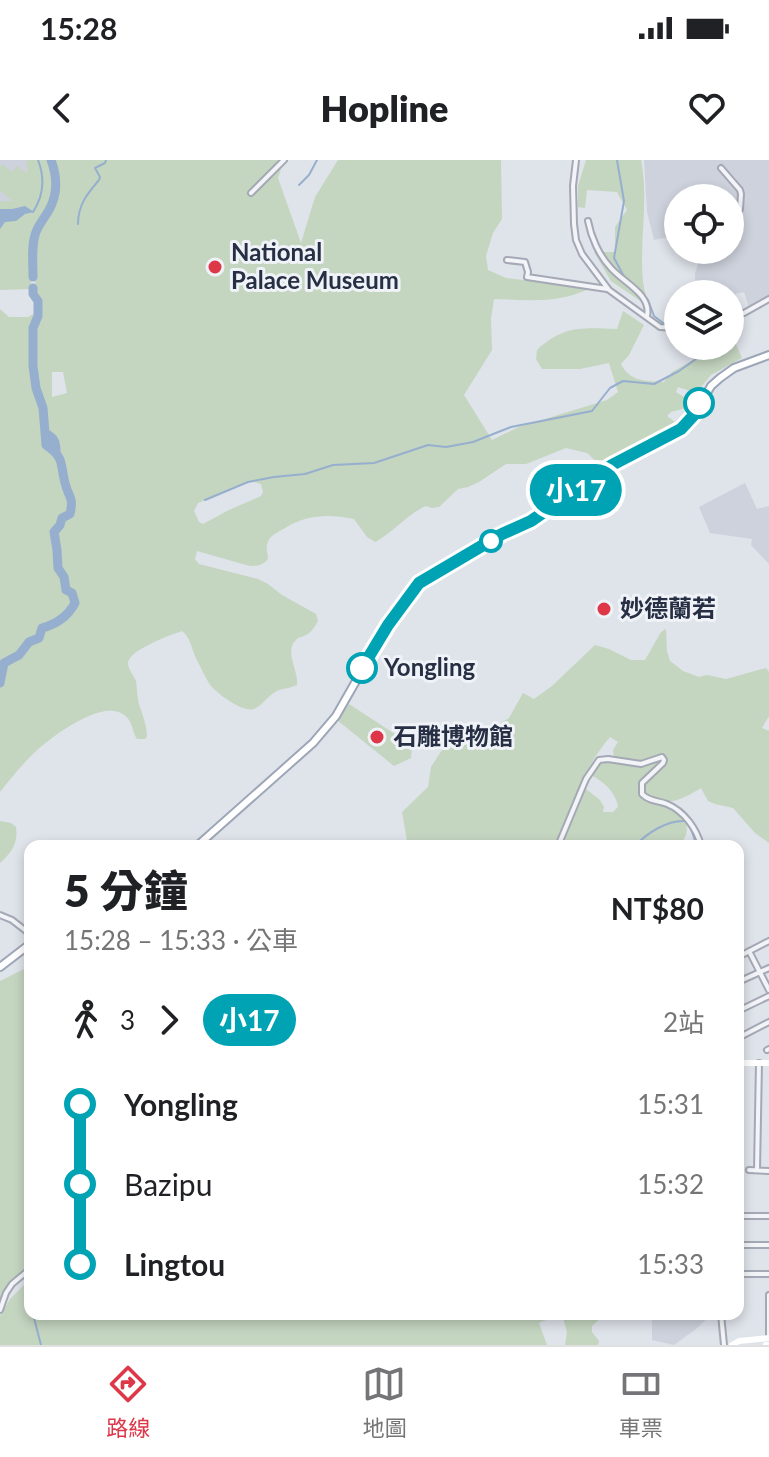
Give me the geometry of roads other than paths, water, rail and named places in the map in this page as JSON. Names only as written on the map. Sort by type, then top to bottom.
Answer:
[{"type":"main road","points":[[204,840],[313,743],[336,716],[388,625],[419,583],[502,534],[531,521],[612,465],[681,429],[720,378],[734,368],[769,355]]},
{"type":"main road","points":[[0,967],[24,949]]},
{"type":"main road","points":[[744,1063],[769,1063]]},
{"type":"main road","points":[[732,1345],[739,1341],[769,1338]]},
{"type":"street","points":[[251,193],[284,160]]},
{"type":"street","points":[[576,160],[573,186],[576,240],[582,254],[609,290],[664,327]]},
{"type":"street","points":[[721,168],[735,184]]},
{"type":"street","points":[[588,221],[601,256],[643,297],[648,304],[647,316]]},
{"type":"street","points":[[507,260],[525,262],[527,277],[609,290]]},
{"type":"street","points":[[744,313],[769,299]]},
{"type":"street","points":[[561,840],[591,768],[599,760],[638,764],[659,757],[663,758],[663,763],[642,783],[642,794],[677,811],[691,824],[699,840]]},
{"type":"street","points":[[0,915],[24,929]]},
{"type":"street","points":[[744,954],[769,941]]},
{"type":"street","points":[[744,1008],[769,993],[749,951]]},
{"type":"street","points":[[744,979],[769,968]]},
{"type":"street","points":[[744,1035],[769,1022]]},
{"type":"street","points":[[757,1170],[759,1063]]},
{"type":"street","points":[[749,1170],[769,1171]]},
{"type":"street","points":[[744,1216],[769,1216]]},
{"type":"street","points":[[744,1245],[769,1245]]},
{"type":"street","points":[[0,1310],[12,1284],[24,1274]]},
{"type":"street","points":[[744,1274],[769,1274]]},
{"type":"street","points":[[769,1295],[769,1338]]},
{"type":"street","points":[[722,1320],[724,1345]]},
{"type":"water","points":[[25,206],[34,212],[16,221],[5,222],[0,229],[0,209]]},
{"type":"waterway","points":[[33,212],[42,186],[38,160]]},
{"type":"waterway","points":[[33,277],[34,237],[52,204],[55,191],[51,160]]},
{"type":"waterway","points":[[78,224],[81,205],[100,177],[95,168],[106,160]]},
{"type":"waterway","points":[[299,185],[317,160]]},
{"type":"waterway","points":[[617,160],[624,201],[614,258],[626,280]]},
{"type":"waterway","points":[[0,683],[4,663],[19,655],[29,642],[39,638],[42,628],[62,619],[75,603],[72,593],[66,590],[64,577],[58,568],[54,532],[62,518],[70,514],[71,500],[59,458],[46,445],[43,408],[33,366],[33,328],[38,316],[38,301],[33,288]]},
{"type":"waterway","points":[[643,295],[654,316],[664,324]]},
{"type":"waterway","points":[[205,500],[248,482],[305,474],[333,465],[374,463],[428,445],[446,447],[473,442],[511,427],[592,411],[610,388],[623,381],[654,384],[695,360]]},
{"type":"waterway","points":[[45,433],[54,440],[56,452]]},
{"type":"waterway","points":[[641,840],[658,828],[685,821],[695,840]]},
{"type":"waterway","points":[[35,1320],[41,1345]]},
{"type":"place","name":"National Palace Museum","points":[[215,267]]},
{"type":"place","name":"妙德蘭若","points":[[604,609]]},
{"type":"place","name":"Yongling","points":[[362,668]]},
{"type":"place","name":"石雕博物館","points":[[377,737]]}]
